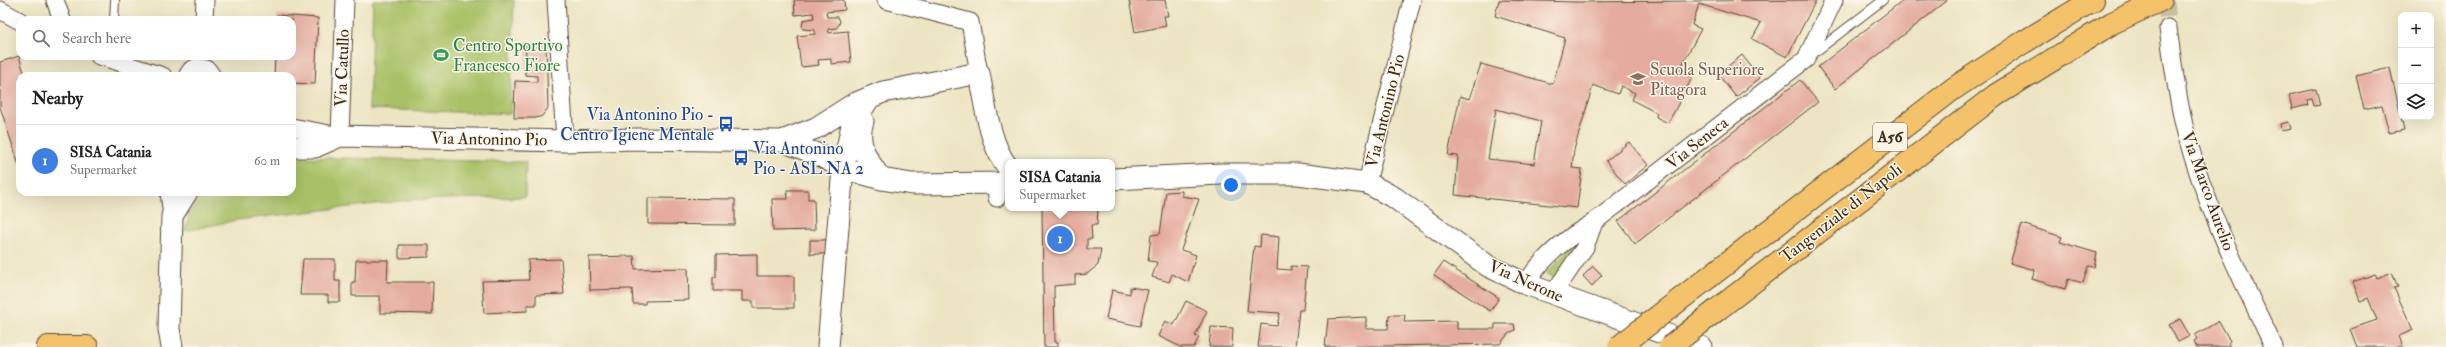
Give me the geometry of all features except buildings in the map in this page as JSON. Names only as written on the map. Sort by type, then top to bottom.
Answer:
[{"type":"main road","name":"Tangenziale di Napoli","points":[[1619,347],[1953,89],[2019,45],[2093,0]]},
{"type":"main road","name":"Tangenziale di Napoli","points":[[1670,347],[1996,95],[2112,23],[2161,0]]},
{"type":"main road","points":[[48,347],[87,347]]},
{"type":"street","points":[[55,0],[61,16]]},
{"type":"street","points":[[204,16],[205,0]]},
{"type":"street","name":"Via Catullo","points":[[340,136],[345,0]]},
{"type":"street","points":[[556,0],[565,141]]},
{"type":"street","points":[[886,0],[970,22],[979,73]]},
{"type":"street","name":"Via Antonino Pio","points":[[1115,179],[1222,174],[1298,174],[1367,183],[1412,0]]},
{"type":"street","name":"Via Seneca","points":[[1526,284],[1534,271],[1575,233],[1594,222],[1806,59],[1834,0]]},
{"type":"street","points":[[0,10],[16,19]]},
{"type":"street","name":"Via Marco Aurelio","points":[[2168,28],[2178,99],[2198,172],[2217,224],[2274,347]]},
{"type":"street","points":[[114,60],[151,72]]},
{"type":"street","name":"Via Antonino Pio","points":[[296,128],[340,136],[565,141],[637,138],[782,141],[817,154],[843,168],[881,179],[912,184],[1002,183],[1002,160],[997,147],[979,73],[883,92],[854,104],[816,128],[782,141]]},
{"type":"street","points":[[828,347],[843,168],[852,125],[870,97]]},
{"type":"street","points":[[870,97],[860,138],[865,158],[881,179]]},
{"type":"street","name":"Via Antonino Pio","points":[[296,147],[315,147],[340,136]]},
{"type":"street","name":"Via Antonino Pio","points":[[968,184],[985,178],[993,171],[997,161],[997,147]]},
{"type":"street","name":"Via Nerone","points":[[1367,183],[1395,198],[1488,266],[1526,284],[1701,347]]},
{"type":"street","points":[[170,196],[172,216],[169,329],[172,347]]},
{"type":"street","points":[[172,216],[184,196]]},
{"type":"street","points":[[1553,294],[1585,247],[1594,222]]},
{"type":"lane","points":[[114,16],[115,0]]},
{"type":"lane","points":[[1806,59],[1883,0]]},
{"type":"green space","name":"Centro Sportivo Francesco Fiore","points":[[373,0],[514,0],[510,114],[369,109]]},
{"type":"green space","points":[[296,157],[526,162],[525,197],[410,200],[237,220],[185,231],[190,213],[198,196],[296,196]]},
{"type":"green space","points":[[1581,236],[1584,238],[1556,278],[1546,274]]},
{"type":"tunnel","points":[[2166,0],[2168,28]]},
{"type":"place","name":"Centro Sportivo Francesco Fiore","points":[[441,55]]},
{"type":"place","name":"Scuola Superiore Pitagora","points":[[1638,79]]},
{"type":"place","name":"Via Antonino Pio - Centro Igiene Mentale","points":[[726,124]]},
{"type":"place","name":"Via Antonino Pio - ASL NA 2","points":[[741,158]]},
{"type":"place","name":"SISA Catania","points":[[1060,239]]}]
